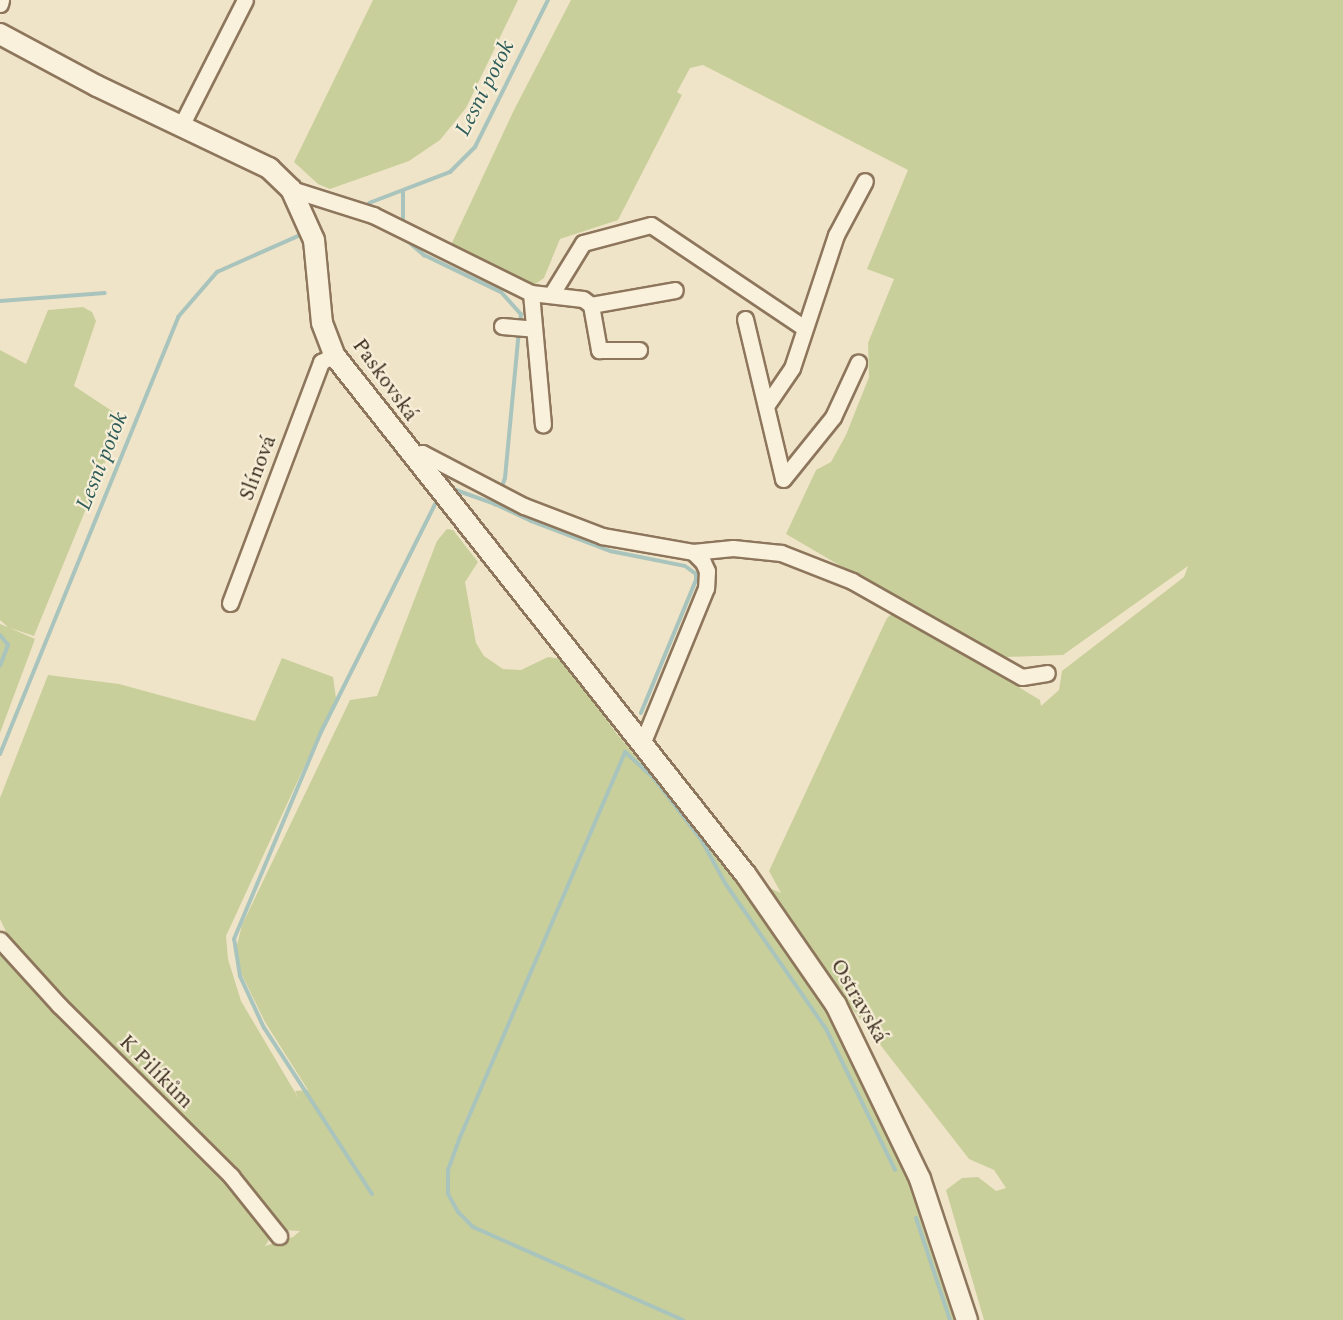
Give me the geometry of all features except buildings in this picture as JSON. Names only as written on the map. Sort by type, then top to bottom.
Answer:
[{"type":"street","points":[[181,126],[245,0]]},
{"type":"street","name":"Paskovská","points":[[0,34],[269,168],[291,189],[311,231],[322,323],[334,355],[642,744]]},
{"type":"street","points":[[766,406],[792,368],[803,327],[836,235],[865,181]]},
{"type":"street","points":[[291,189],[358,209],[531,293],[583,299],[591,305],[599,350],[639,350]]},
{"type":"street","points":[[551,295],[583,243],[651,225],[803,327]]},
{"type":"street","points":[[591,305],[675,290]]},
{"type":"street","points":[[531,293],[518,328],[543,424]]},
{"type":"street","points":[[745,319],[783,479],[833,417],[858,363]]},
{"type":"street","name":"Slínová","points":[[230,603],[321,362],[334,355]]},
{"type":"street","points":[[413,457],[422,453],[524,506],[602,536],[693,552],[733,548],[781,553],[852,581],[1022,677],[1047,673]]},
{"type":"street","points":[[642,744],[706,588],[707,571],[693,552]]},
{"type":"street","name":"Ostravská","points":[[642,744],[746,875],[836,1005],[920,1179],[967,1320]]},
{"type":"street","name":"K Pilíkům","points":[[0,940],[59,1005],[231,1176],[279,1236]]},
{"type":"green space","points":[[373,0],[518,0],[466,108],[440,140],[409,161],[330,189],[318,184],[294,162]]},
{"type":"green space","points":[[571,0],[1343,0],[1343,1320],[984,1320],[946,1190],[962,1178],[978,1177],[996,1191],[1006,1188],[994,1170],[969,1159],[840,993],[765,886],[781,893],[769,871],[887,618],[894,612],[1040,700],[1041,706],[1059,690],[1062,671],[1184,577],[1188,566],[1063,655],[1007,657],[983,649],[786,534],[816,470],[831,462],[846,435],[869,377],[868,343],[894,279],[867,269],[908,170],[703,65],[690,68],[677,92],[682,95],[618,220],[560,239],[544,278],[531,287],[450,247],[514,110]]},
{"type":"green space","points":[[83,307],[92,312],[96,321],[74,386],[112,411],[117,433],[34,636],[10,628],[35,639],[0,733],[0,624],[8,627],[0,620],[0,350],[26,364],[48,310]]},
{"type":"green space","points":[[447,529],[453,530],[478,562],[465,582],[476,643],[484,656],[503,669],[521,670],[548,657],[561,659],[617,734],[711,846],[826,1007],[905,1168],[955,1320],[0,1320],[0,950],[228,1176],[271,1237],[265,1246],[293,1237],[300,1231],[283,1230],[264,1210],[266,1206],[260,1203],[18,956],[0,919],[0,798],[48,675],[119,684],[255,721],[282,658],[333,677],[336,698],[226,936],[228,959],[241,1001],[299,1099],[295,1091],[308,1090],[265,1022],[241,973],[236,949],[242,925],[350,700],[377,696],[437,541]]},
{"type":"waterway","name":"Lesní potok","points":[[369,203],[450,172],[475,147],[548,0]]},
{"type":"waterway","points":[[403,191],[403,220]]},
{"type":"waterway","name":"Lesní potok","points":[[0,754],[178,317],[217,272],[298,236]]},
{"type":"waterway","points":[[403,237],[424,255],[501,292],[521,314],[520,324]]},
{"type":"waterway","points":[[0,301],[105,293]]},
{"type":"waterway","points":[[501,490],[505,478],[519,331]]},
{"type":"waterway","points":[[453,489],[495,504]]},
{"type":"waterway","points":[[498,497],[495,504],[531,521],[610,551],[685,566],[696,574],[696,580],[641,713]]},
{"type":"waterway","points":[[372,1194],[264,1028],[240,976],[234,939],[321,732],[435,504]]},
{"type":"waterway","points":[[0,635],[8,645],[0,666]]},
{"type":"waterway","points":[[683,1320],[473,1227],[458,1212],[448,1194],[448,1170],[461,1135],[625,752],[653,777],[701,839],[725,883],[826,1029],[895,1170]]},
{"type":"waterway","points":[[916,1218],[950,1320]]}]
